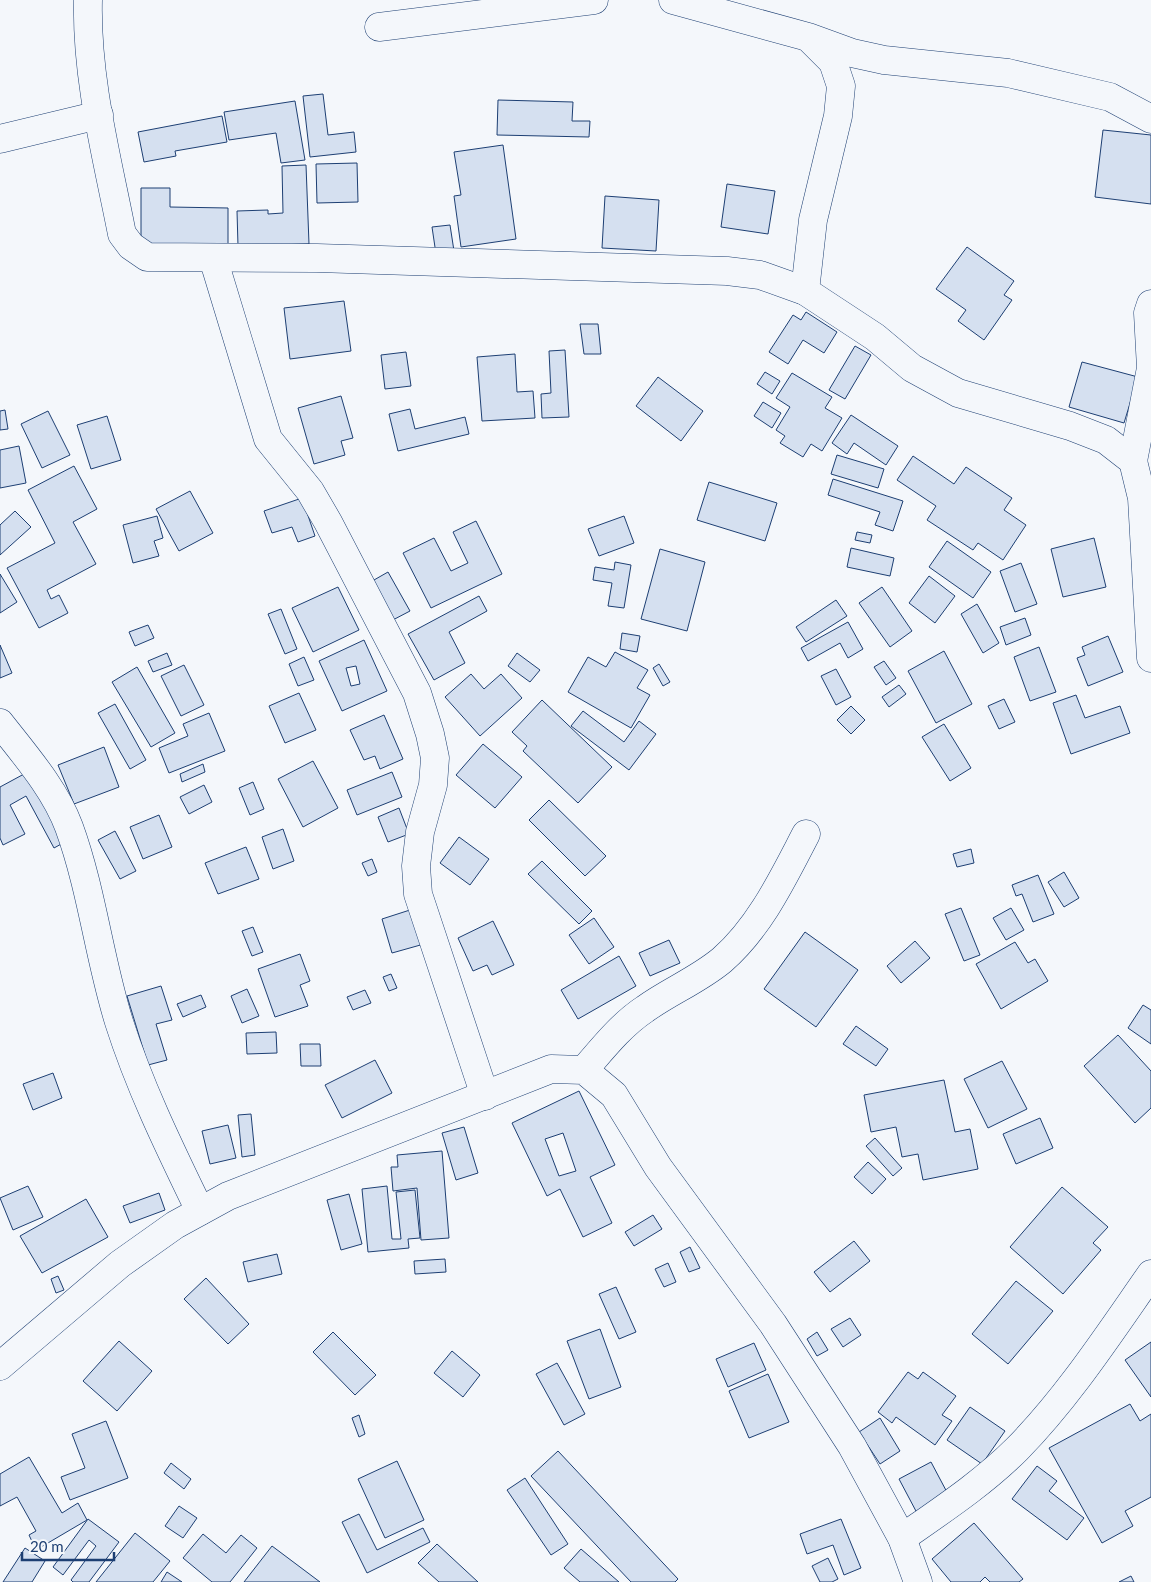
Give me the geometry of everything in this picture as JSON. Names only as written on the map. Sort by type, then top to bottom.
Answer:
[{"type":"street","points":[[88,0],[87,35],[99,114],[122,234],[131,246],[147,257],[327,259],[727,271],[760,275],[805,291],[875,337],[912,368],[958,393],[1070,426],[1106,440],[1133,461]]},
{"type":"street","points":[[379,27],[594,0]]},
{"type":"street","points":[[672,0],[808,37],[852,53],[884,60],[1008,73],[1110,96],[1151,119]]},
{"type":"street","points":[[805,291],[813,220],[838,116],[842,86],[833,62],[808,37]]},
{"type":"street","points":[[0,139],[99,114]]},
{"type":"street","points":[[213,258],[268,439],[310,491],[417,693],[430,734],[435,758],[433,785],[420,832],[416,866],[418,894],[485,1096]]},
{"type":"street","points":[[1151,304],[1148,313],[1151,368],[1133,461],[1142,498],[1151,658]]},
{"type":"street","points":[[0,723],[27,756],[58,802],[69,827],[82,869],[107,982],[133,1065],[153,1113],[200,1211]]},
{"type":"street","points":[[584,1070],[616,1032],[646,1008],[691,983],[723,959],[751,928],[777,890],[806,834]]},
{"type":"street","points":[[0,1366],[120,1264],[175,1225],[228,1196],[551,1069],[584,1070],[614,1095],[658,1167],[773,1324],[852,1446],[902,1538],[918,1582]]},
{"type":"street","points":[[902,1538],[960,1498],[1016,1449],[1102,1346],[1151,1274]]},
{"type":"building","points":[[323,94],[328,135],[354,132],[356,152],[310,157],[303,96]]},
{"type":"building","points":[[498,100],[573,102],[572,121],[590,121],[589,137],[497,135]]},
{"type":"building","points":[[295,101],[305,160],[281,163],[276,133],[229,140],[224,112]]},
{"type":"building","points":[[222,116],[227,142],[175,151],[176,156],[144,162],[138,132]]},
{"type":"building","points":[[1103,130],[1151,135],[1151,204],[1095,197]]},
{"type":"building","points":[[503,145],[516,239],[461,247],[454,196],[461,195],[454,152]]},
{"type":"building","points":[[357,163],[358,202],[317,203],[316,164]]},
{"type":"building","points":[[306,165],[309,244],[238,246],[237,211],[268,210],[268,214],[283,213],[282,166]]},
{"type":"building","points":[[727,184],[775,191],[768,234],[721,227]]},
{"type":"building","points":[[141,188],[170,188],[170,207],[228,208],[228,245],[141,244]]},
{"type":"building","points":[[605,196],[659,200],[656,251],[602,248]]},
{"type":"building","points":[[450,225],[454,251],[436,254],[432,227]]},
{"type":"building","points":[[967,247],[1014,281],[1004,295],[1012,300],[984,340],[958,321],[966,310],[936,289]]},
{"type":"building","points":[[344,301],[351,351],[290,359],[284,308]]},
{"type":"building","points":[[806,312],[837,332],[824,353],[803,340],[788,364],[769,352],[793,315],[801,320]]},
{"type":"building","points":[[580,324],[598,324],[601,354],[584,354]]},
{"type":"building","points":[[855,346],[871,355],[845,399],[829,390]]},
{"type":"building","points":[[565,350],[569,417],[542,418],[541,394],[551,393],[549,351]]},
{"type":"building","points":[[406,352],[411,386],[385,389],[381,355]]},
{"type":"building","points":[[515,354],[517,392],[533,391],[535,418],[482,421],[477,357]]},
{"type":"building","points":[[1082,362],[1138,377],[1124,423],[1069,407]]},
{"type":"building","points":[[765,372],[780,381],[772,394],[757,384]]},
{"type":"building","points":[[792,373],[832,397],[825,408],[842,418],[822,451],[811,444],[803,457],[780,443],[785,436],[776,430],[790,407],[776,398]]},
{"type":"building","points":[[658,377],[703,411],[681,441],[636,406]]},
{"type":"building","points":[[341,396],[353,438],[341,441],[345,455],[314,464],[298,408]]},
{"type":"building","points":[[763,402],[781,413],[772,428],[754,416]]},
{"type":"building","points":[[410,409],[415,429],[465,417],[469,434],[398,451],[389,414]]},
{"type":"building","points":[[5,410],[8,429],[0,430],[0,411]]},
{"type":"building","points":[[48,411],[70,455],[42,468],[21,424]]},
{"type":"building","points":[[851,415],[898,446],[886,465],[854,443],[847,454],[832,443]]},
{"type":"building","points":[[107,416],[121,460],[91,469],[77,425]]},
{"type":"building","points":[[19,446],[26,483],[0,488],[0,450]]},
{"type":"building","points":[[837,455],[884,469],[878,488],[831,474]]},
{"type":"building","points":[[913,456],[954,484],[966,467],[1012,498],[1004,510],[1026,525],[1003,560],[978,543],[973,550],[927,520],[936,506],[897,480]]},
{"type":"building","points":[[74,466],[97,509],[73,522],[96,564],[47,590],[51,599],[59,595],[68,613],[39,628],[7,568],[55,543],[28,490]]},
{"type":"building","points":[[833,479],[903,501],[893,531],[875,525],[880,512],[828,495]]},
{"type":"building","points":[[709,482],[777,503],[765,541],[697,520]]},
{"type":"building","points":[[190,491],[213,533],[179,551],[156,509]]},
{"type":"building","points":[[302,498],[315,536],[298,542],[292,527],[272,533],[264,511]]},
{"type":"building","points":[[15,511],[31,527],[0,555],[0,525]]},
{"type":"building","points":[[157,516],[163,538],[154,541],[159,556],[133,563],[123,525]]},
{"type":"building","points":[[624,516],[634,543],[599,556],[588,529]]},
{"type":"building","points":[[476,521],[502,574],[431,608],[403,553],[434,538],[451,571],[468,563],[453,532]]},
{"type":"building","points":[[857,532],[872,535],[870,543],[855,540]]},
{"type":"building","points":[[1094,538],[1106,587],[1063,597],[1051,549]]},
{"type":"building","points":[[947,541],[991,572],[973,598],[929,567]]},
{"type":"building","points":[[851,548],[894,558],[890,576],[847,567]]},
{"type":"building","points":[[660,549],[705,562],[687,631],[641,619]]},
{"type":"building","points":[[615,562],[631,565],[624,608],[608,606],[612,583],[593,580],[595,567],[614,570]]},
{"type":"building","points":[[1021,563],[1037,604],[1015,612],[1000,571]]},
{"type":"building","points":[[388,572],[410,611],[389,622],[367,584]]},
{"type":"building","points":[[0,574],[17,602],[0,613]]},
{"type":"building","points":[[929,576],[955,596],[935,623],[909,603]]},
{"type":"building","points":[[338,587],[359,630],[313,652],[292,608]]},
{"type":"building","points":[[882,587],[912,631],[890,647],[859,603]]},
{"type":"building","points":[[479,596],[487,611],[449,632],[465,663],[434,680],[408,634]]},
{"type":"building","points":[[836,600],[847,616],[806,642],[796,627]]},
{"type":"building","points":[[977,604],[999,643],[983,653],[961,614]]},
{"type":"building","points":[[281,609],[297,649],[285,654],[268,614]]},
{"type":"building","points":[[1025,618],[1031,635],[1006,645],[1000,627]]},
{"type":"building","points":[[848,622],[863,649],[848,658],[840,643],[808,661],[801,648]]},
{"type":"building","points":[[148,625],[154,638],[135,646],[129,632]]},
{"type":"building","points":[[622,633],[640,636],[637,652],[620,649]]},
{"type":"building","points":[[1108,636],[1123,672],[1088,686],[1077,658],[1085,655],[1082,647]]},
{"type":"building","points":[[364,640],[387,691],[342,711],[319,661]],"holes":[[[356,666],[360,684],[351,686],[346,668]]]},
{"type":"building","points":[[0,645],[12,673],[0,678]]},
{"type":"building","points":[[1039,647],[1056,692],[1030,701],[1014,657]]},
{"type":"building","points":[[944,651],[972,704],[936,723],[908,671]]},
{"type":"building","points":[[615,652],[648,670],[637,688],[650,695],[631,728],[568,692],[588,657],[606,667]]},
{"type":"building","points":[[167,653],[172,665],[153,672],[148,661]]},
{"type":"building","points":[[517,653],[540,670],[530,682],[508,666]]},
{"type":"building","points":[[304,657],[314,680],[298,686],[289,664]]},
{"type":"building","points":[[884,661],[896,678],[886,685],[874,667]]},
{"type":"building","points":[[659,664],[670,682],[663,686],[653,668]]},
{"type":"building","points":[[184,665],[204,705],[181,716],[161,676]]},
{"type":"building","points":[[137,667],[175,733],[151,747],[112,682]]},
{"type":"building","points":[[836,669],[851,697],[836,705],[821,676]]},
{"type":"building","points":[[471,674],[484,689],[501,674],[522,698],[480,736],[445,697]]},
{"type":"building","points":[[899,685],[906,694],[889,707],[882,697]]},
{"type":"building","points":[[299,693],[316,730],[285,743],[269,706]]},
{"type":"building","points":[[1076,695],[1085,718],[1120,706],[1130,733],[1071,754],[1053,703]]},
{"type":"building","points":[[1004,699],[1015,722],[999,729],[988,706]]},
{"type":"building","points":[[542,700],[612,767],[578,803],[523,751],[527,746],[512,732]]},
{"type":"building","points":[[115,704],[146,760],[130,769],[98,713]]},
{"type":"building","points":[[851,706],[865,720],[851,734],[837,720]]},
{"type":"building","points":[[583,711],[624,742],[639,721],[656,734],[629,770],[571,726]]},
{"type":"building","points":[[209,713],[225,751],[169,773],[159,748],[188,736],[183,724]]},
{"type":"building","points":[[384,715],[403,759],[380,769],[375,756],[364,760],[350,730]]},
{"type":"building","points":[[944,724],[971,768],[950,781],[922,737]]},
{"type":"building","points":[[483,744],[522,777],[495,808],[456,775]]},
{"type":"building","points":[[104,747],[119,787],[74,804],[58,765]]},
{"type":"building","points":[[313,761],[338,808],[303,827],[278,779]]},
{"type":"building","points":[[203,764],[205,772],[182,782],[180,774]]},
{"type":"building","points":[[37,767],[74,837],[54,848],[26,796],[10,805],[25,834],[3,845],[0,838],[0,787]]},
{"type":"building","points":[[392,772],[402,797],[357,815],[347,790]]},
{"type":"building","points":[[253,782],[264,809],[250,815],[239,788]]},
{"type":"building","points":[[204,785],[212,802],[189,814],[180,797]]},
{"type":"building","points":[[549,800],[606,856],[585,876],[529,820]]},
{"type":"building","points":[[399,808],[409,834],[388,842],[378,817]]},
{"type":"building","points":[[159,815],[172,847],[143,859],[130,827]]},
{"type":"building","points":[[283,829],[294,861],[273,869],[262,837]]},
{"type":"building","points":[[115,831],[136,871],[120,879],[98,840]]},
{"type":"building","points":[[459,837],[489,859],[470,885],[440,863]]},
{"type":"building","points":[[246,847],[259,879],[218,894],[205,863]]},
{"type":"building","points":[[971,849],[974,863],[957,867],[953,854]]},
{"type":"building","points":[[372,859],[377,872],[368,876],[362,863]]},
{"type":"building","points":[[542,861],[592,911],[579,924],[528,874]]},
{"type":"building","points":[[1064,872],[1079,898],[1064,907],[1048,882]]},
{"type":"building","points":[[1038,875],[1054,914],[1033,922],[1022,894],[1016,896],[1012,885]]},
{"type":"building","points":[[961,908],[980,955],[964,961],[945,914]]},
{"type":"building","points":[[1011,908],[1024,930],[1006,940],[993,918]]},
{"type":"building","points":[[413,909],[424,944],[392,953],[382,919]]},
{"type":"building","points":[[594,918],[614,947],[589,964],[569,935]]},
{"type":"building","points":[[493,921],[514,965],[492,975],[487,965],[473,971],[458,938]]},
{"type":"building","points":[[253,927],[263,952],[252,956],[242,931]]},
{"type":"building","points":[[805,932],[858,970],[816,1027],[764,989]]},
{"type":"building","points":[[669,940],[680,963],[650,976],[639,953]]},
{"type":"building","points":[[915,941],[930,958],[901,983],[887,966]]},
{"type":"building","points":[[1015,942],[1028,963],[1035,959],[1048,981],[1001,1009],[976,964]]},
{"type":"building","points":[[300,954],[310,981],[300,985],[308,1006],[275,1017],[258,969]]},
{"type":"building","points":[[619,956],[636,986],[578,1019],[561,990]]},
{"type":"building","points":[[391,974],[397,988],[389,991],[383,977]]},
{"type":"building","points":[[161,986],[172,1020],[156,1024],[167,1060],[148,1065],[127,996]]},
{"type":"building","points":[[247,989],[259,1016],[242,1023],[231,996]]},
{"type":"building","points":[[365,990],[371,1003],[353,1010],[347,997]]},
{"type":"building","points":[[201,995],[206,1007],[183,1017],[177,1004]]},
{"type":"building","points":[[1143,1005],[1151,1010],[1151,1044],[1128,1028]]},
{"type":"building","points":[[856,1026],[888,1049],[876,1066],[843,1044]]},
{"type":"building","points":[[276,1032],[277,1053],[247,1054],[246,1033]]},
{"type":"building","points":[[1118,1035],[1151,1071],[1151,1108],[1135,1123],[1084,1066]]},
{"type":"building","points":[[300,1044],[320,1044],[321,1066],[301,1066]]},
{"type":"building","points":[[375,1060],[392,1093],[342,1118],[325,1085]]},
{"type":"building","points":[[1002,1061],[1027,1109],[988,1128],[964,1079]]},
{"type":"building","points":[[53,1073],[62,1098],[33,1110],[23,1084]]},
{"type":"building","points":[[944,1080],[955,1132],[970,1129],[978,1169],[923,1180],[918,1154],[902,1157],[896,1127],[871,1132],[864,1095]]},
{"type":"building","points":[[579,1091],[615,1165],[590,1177],[612,1223],[583,1237],[560,1189],[547,1196],[512,1123]],"holes":[[[563,1133],[576,1171],[559,1176],[545,1139]]]},
{"type":"building","points":[[251,1114],[255,1155],[242,1157],[238,1115]]},
{"type":"building","points":[[1040,1118],[1053,1148],[1016,1164],[1003,1134]]},
{"type":"building","points":[[228,1125],[236,1158],[210,1164],[202,1131]]},
{"type":"building","points":[[464,1127],[478,1173],[456,1180],[442,1133]]},
{"type":"building","points":[[875,1138],[902,1168],[893,1176],[866,1146]]},
{"type":"building","points":[[442,1151],[449,1238],[421,1240],[417,1188],[393,1191],[391,1167],[398,1167],[397,1155]]},
{"type":"building","points":[[868,1162],[886,1179],[872,1194],[854,1177]]},
{"type":"building","points":[[28,1186],[43,1217],[13,1230],[0,1198]]},
{"type":"building","points":[[387,1186],[392,1239],[401,1239],[396,1192],[415,1190],[420,1238],[408,1239],[409,1248],[368,1252],[362,1189]]},
{"type":"building","points":[[1062,1187],[1108,1227],[1093,1243],[1101,1250],[1063,1294],[1010,1247]]},
{"type":"building","points":[[159,1193],[165,1210],[130,1223],[123,1206]]},
{"type":"building","points":[[349,1194],[362,1244],[341,1250],[327,1200]]},
{"type":"building","points":[[86,1199],[108,1237],[42,1273],[20,1236]]},
{"type":"building","points":[[653,1215],[662,1229],[634,1246],[625,1232]]},
{"type":"building","points":[[854,1241],[870,1261],[830,1292],[814,1272]]},
{"type":"building","points":[[690,1247],[700,1268],[689,1272],[680,1252]]},
{"type":"building","points":[[277,1254],[282,1274],[248,1282],[243,1262]]},
{"type":"building","points":[[445,1259],[446,1272],[415,1274],[414,1261]]},
{"type":"building","points":[[668,1263],[676,1282],[664,1287],[655,1269]]},
{"type":"building","points":[[58,1276],[64,1290],[56,1293],[51,1279]]},
{"type":"building","points":[[206,1278],[249,1324],[228,1344],[184,1299]]},
{"type":"building","points":[[1016,1281],[1053,1311],[1008,1364],[972,1334]]},
{"type":"building","points":[[616,1287],[636,1332],[619,1339],[599,1294]]},
{"type":"building","points":[[850,1318],[861,1335],[843,1347],[831,1329]]},
{"type":"building","points":[[600,1329],[621,1387],[589,1399],[567,1341]]},
{"type":"building","points":[[333,1332],[376,1375],[355,1395],[313,1352]]},
{"type":"building","points":[[817,1332],[828,1350],[817,1356],[807,1339]]},
{"type":"building","points":[[119,1341],[152,1371],[117,1411],[83,1381]]},
{"type":"building","points":[[1151,1342],[1151,1397],[1125,1360]]},
{"type":"building","points":[[754,1343],[766,1370],[728,1387],[716,1359]]},
{"type":"building","points":[[452,1351],[480,1375],[463,1397],[434,1373]]},
{"type":"building","points":[[557,1363],[585,1414],[564,1425],[536,1374]]},
{"type":"building","points":[[908,1372],[918,1379],[923,1372],[956,1396],[942,1415],[952,1421],[935,1445],[896,1417],[892,1423],[878,1412]]},
{"type":"building","points":[[768,1374],[789,1422],[749,1438],[729,1391]]},
{"type":"building","points":[[1130,1404],[1140,1421],[1151,1414],[1151,1497],[1125,1511],[1133,1526],[1102,1543],[1049,1448]]},
{"type":"building","points":[[970,1407],[1005,1431],[982,1464],[947,1440]]},
{"type":"building","points":[[359,1415],[365,1434],[359,1437],[352,1418]]},
{"type":"building","points":[[880,1418],[900,1451],[880,1464],[859,1432]]},
{"type":"building","points":[[106,1421],[128,1478],[70,1500],[61,1477],[85,1468],[72,1434]]},
{"type":"building","points":[[558,1451],[678,1579],[675,1582],[631,1582],[531,1476]]},
{"type":"building","points":[[29,1457],[62,1513],[78,1503],[87,1520],[36,1550],[29,1535],[36,1531],[17,1497],[0,1506],[0,1474]]},
{"type":"building","points":[[397,1461],[424,1520],[385,1538],[358,1479]]},
{"type":"building","points":[[931,1462],[949,1496],[917,1513],[899,1479]]},
{"type":"building","points":[[171,1463],[191,1479],[184,1489],[164,1473]]},
{"type":"building","points":[[1037,1466],[1057,1481],[1049,1491],[1084,1518],[1067,1540],[1012,1499]]},
{"type":"building","points":[[525,1478],[568,1544],[551,1555],[507,1490]]},
{"type":"building","points":[[179,1506],[197,1518],[183,1538],[165,1526]]},
{"type":"building","points":[[359,1514],[377,1550],[423,1528],[430,1542],[367,1573],[342,1522]]},
{"type":"building","points":[[88,1519],[119,1542],[89,1582],[73,1582],[71,1580],[96,1546],[89,1540],[63,1575],[53,1567]]},
{"type":"building","points":[[841,1519],[861,1568],[844,1575],[833,1545],[807,1554],[800,1534]]},
{"type":"building","points":[[974,1523],[1023,1579],[1019,1582],[990,1582],[985,1577],[980,1582],[951,1582],[932,1559]]},
{"type":"building","points":[[135,1533],[170,1561],[153,1582],[96,1582]]},
{"type":"building","points":[[203,1534],[226,1553],[241,1535],[257,1548],[230,1582],[212,1582],[183,1558]]},
{"type":"building","points":[[437,1544],[478,1582],[439,1582],[418,1563]]},
{"type":"building","points":[[272,1546],[320,1582],[244,1582]]},
{"type":"building","points":[[25,1548],[45,1561],[32,1582],[3,1582]]},
{"type":"building","points":[[581,1549],[619,1582],[580,1582],[564,1568]]},
{"type":"building","points":[[828,1558],[838,1579],[832,1582],[820,1582],[812,1566]]},
{"type":"building","points":[[167,1572],[182,1582],[161,1582]]},
{"type":"building","points":[[1131,1576],[1134,1582],[1119,1582]]}]
